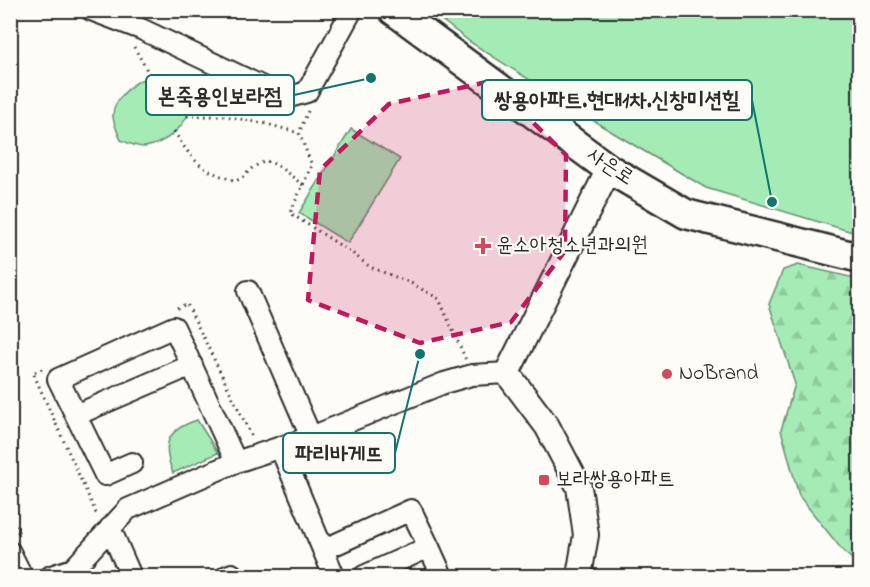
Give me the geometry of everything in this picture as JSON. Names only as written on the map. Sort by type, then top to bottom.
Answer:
[{"type":"main road","name":"사은로","points":[[393,10],[609,169],[686,214],[860,258]]},
{"type":"street","points":[[91,10],[141,29],[286,99],[307,92],[352,10]]},
{"type":"street","points":[[507,374],[609,169]]},
{"type":"street","points":[[248,291],[311,437]]},
{"type":"street","points":[[132,463],[105,475],[58,379],[174,327],[236,462]]},
{"type":"street","points":[[76,415],[192,365]]},
{"type":"street","points":[[51,576],[73,569],[128,508],[236,462],[311,437],[444,383],[472,375],[507,374]]},
{"type":"street","points":[[507,374],[547,426],[579,487],[586,535],[579,576]]},
{"type":"street","points":[[280,447],[334,576]]},
{"type":"street","points":[[323,550],[411,510],[442,576]]},
{"type":"street","points":[[110,528],[130,576]]},
{"type":"street","points":[[364,576],[429,547]]},
{"type":"street","points":[[10,552],[22,576]]},
{"type":"street","points":[[227,576],[232,574],[233,576]]},
{"type":"path","points":[[120,21],[151,77]]},
{"type":"path","points":[[307,92],[314,98],[299,133],[312,165],[290,213],[370,267],[411,283],[439,299],[472,375]]},
{"type":"path","points":[[187,116],[224,116],[299,133]]},
{"type":"path","points":[[174,131],[186,151],[200,166],[215,174],[236,181],[253,167],[266,161],[277,165],[303,185]]},
{"type":"highlighted area","points":[[491,81],[566,155],[565,251],[511,322],[420,343],[308,300],[320,170],[389,104]]},
{"type":"green space","points":[[430,11],[859,11],[859,234],[706,188],[602,126],[470,42]]},
{"type":"green space","points":[[159,76],[175,80],[186,92],[189,110],[185,119],[171,135],[153,145],[141,147],[121,140],[113,117],[119,99],[128,89],[145,78]]},
{"type":"green space","points":[[351,129],[400,159],[348,243],[299,213]]},
{"type":"green space","points":[[798,265],[859,279],[859,565],[843,551],[799,496],[781,430],[795,384],[769,304],[783,270]]},
{"type":"green space","points":[[197,420],[218,453],[173,473],[167,453],[169,439],[179,428]]},
{"type":"place","name":"본죽용인보라점","points":[[371,78]]},
{"type":"place","name":"쌍용아파트.현대1차.신창미션힐","points":[[772,202]]},
{"type":"place","name":"윤소아청소년과의원","points":[[483,246]]},
{"type":"place","name":"파리바게뜨","points":[[420,354]]},
{"type":"place","name":"NoBrand","points":[[667,374]]},
{"type":"place","name":"보라쌍용아파트","points":[[544,480]]}]
